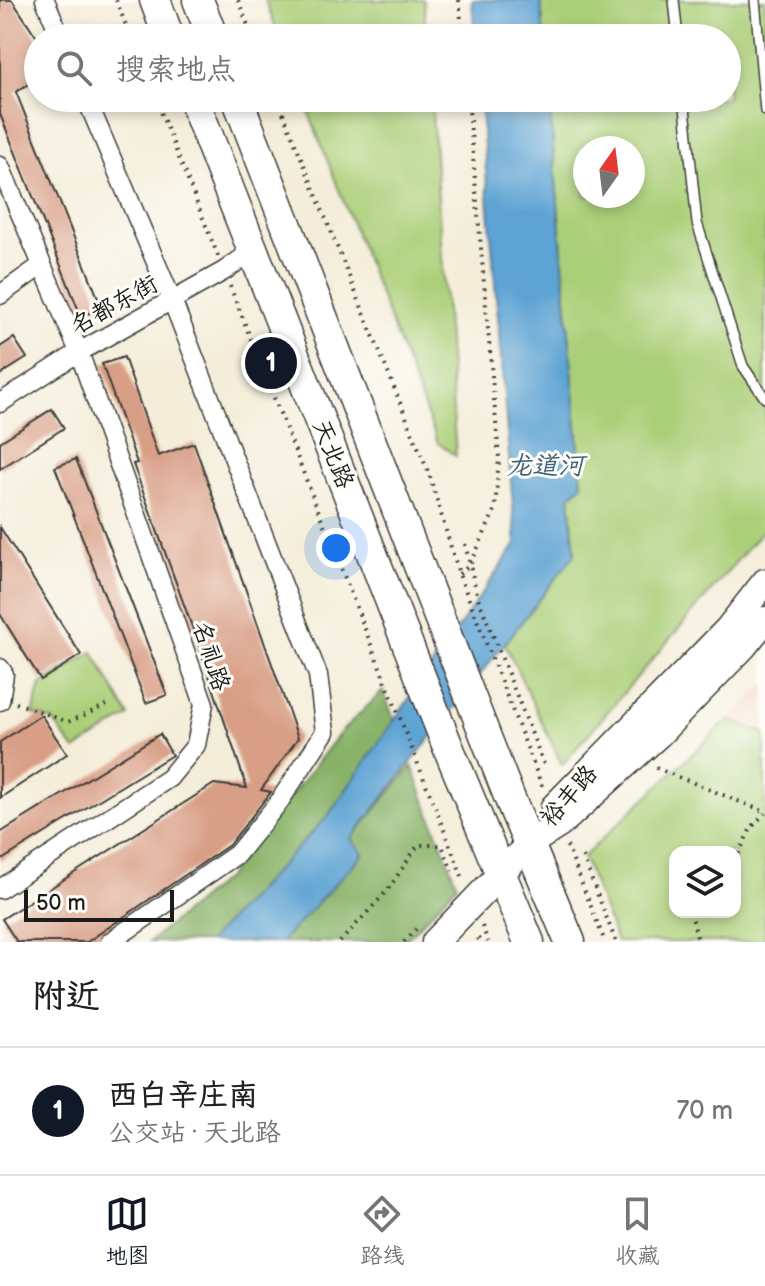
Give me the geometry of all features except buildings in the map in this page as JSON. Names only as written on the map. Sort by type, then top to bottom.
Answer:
[{"type":"main road","points":[[155,0],[164,24]]},
{"type":"main road","points":[[198,0],[207,24]]},
{"type":"main road","name":"天北路","points":[[198,112],[446,742],[529,942]]},
{"type":"main road","name":"天北路","points":[[242,112],[570,942]]},
{"type":"street","points":[[45,0],[55,24]]},
{"type":"street","points":[[92,112],[172,300],[318,675],[325,732],[279,802],[237,854],[110,942]]},
{"type":"street","name":"名礼路","points":[[0,166],[79,352],[204,704],[196,745],[169,778],[0,889]]},
{"type":"street","name":"名都东街","points":[[0,403],[79,352],[224,271],[252,251]]},
{"type":"street","points":[[0,295],[42,265]]},
{"type":"street","name":"裕丰路","points":[[435,942],[728,629],[765,582]]},
{"type":"street","name":"裕丰路","points":[[555,817],[659,734],[765,620]]},
{"type":"street","points":[[0,668],[4,674],[1,700]]},
{"type":"lane","points":[[674,0],[677,24]]},
{"type":"lane","points":[[755,0],[765,111]]},
{"type":"lane","points":[[685,112],[697,223],[743,366],[765,398]]},
{"type":"path","points":[[116,0],[125,24]]},
{"type":"path","points":[[238,0],[247,24]]},
{"type":"path","points":[[459,0],[462,24]]},
{"type":"path","points":[[161,112],[448,840]]},
{"type":"path","points":[[283,112],[429,474],[459,574],[605,942]]},
{"type":"path","points":[[459,574],[470,565],[495,510],[499,457],[469,112]]},
{"type":"path","points":[[465,544],[478,598],[545,767]]},
{"type":"path","points":[[1,700],[68,722],[107,705]]},
{"type":"path","points":[[654,767],[765,813],[751,828],[741,849]]},
{"type":"path","points":[[340,942],[387,891],[418,845],[442,845],[452,871]]},
{"type":"path","points":[[583,857],[616,942]]},
{"type":"path","points":[[692,918],[698,942]]},
{"type":"shaded area","points":[[765,683],[765,733],[728,720]]},
{"type":"green space","points":[[265,0],[424,0],[425,24],[274,24]]},
{"type":"green space","points":[[541,0],[765,0],[765,528],[562,765],[505,644],[575,554],[570,496],[582,485],[550,112],[741,112],[741,24],[543,24]]},
{"type":"green space","points":[[308,112],[432,112],[456,456],[438,443]]},
{"type":"green space","points":[[93,652],[129,716],[75,750],[53,721],[33,714],[41,685]]},
{"type":"green space","points":[[383,691],[395,722],[328,816],[208,942],[149,942],[227,877],[341,732]]},
{"type":"green space","points":[[728,720],[765,733],[765,942],[617,942],[583,857]]},
{"type":"green space","points":[[412,766],[457,885],[404,942],[281,942],[363,854],[351,839]]},
{"type":"water","points":[[472,0],[541,0],[543,24],[474,24]]},
{"type":"water","name":"龙道河","points":[[481,112],[550,112],[582,485],[570,496],[575,554],[351,839],[363,854],[281,942],[208,942],[328,816],[516,544]]},
{"type":"place","name":"西白辛庄南","points":[[271,363]]}]
